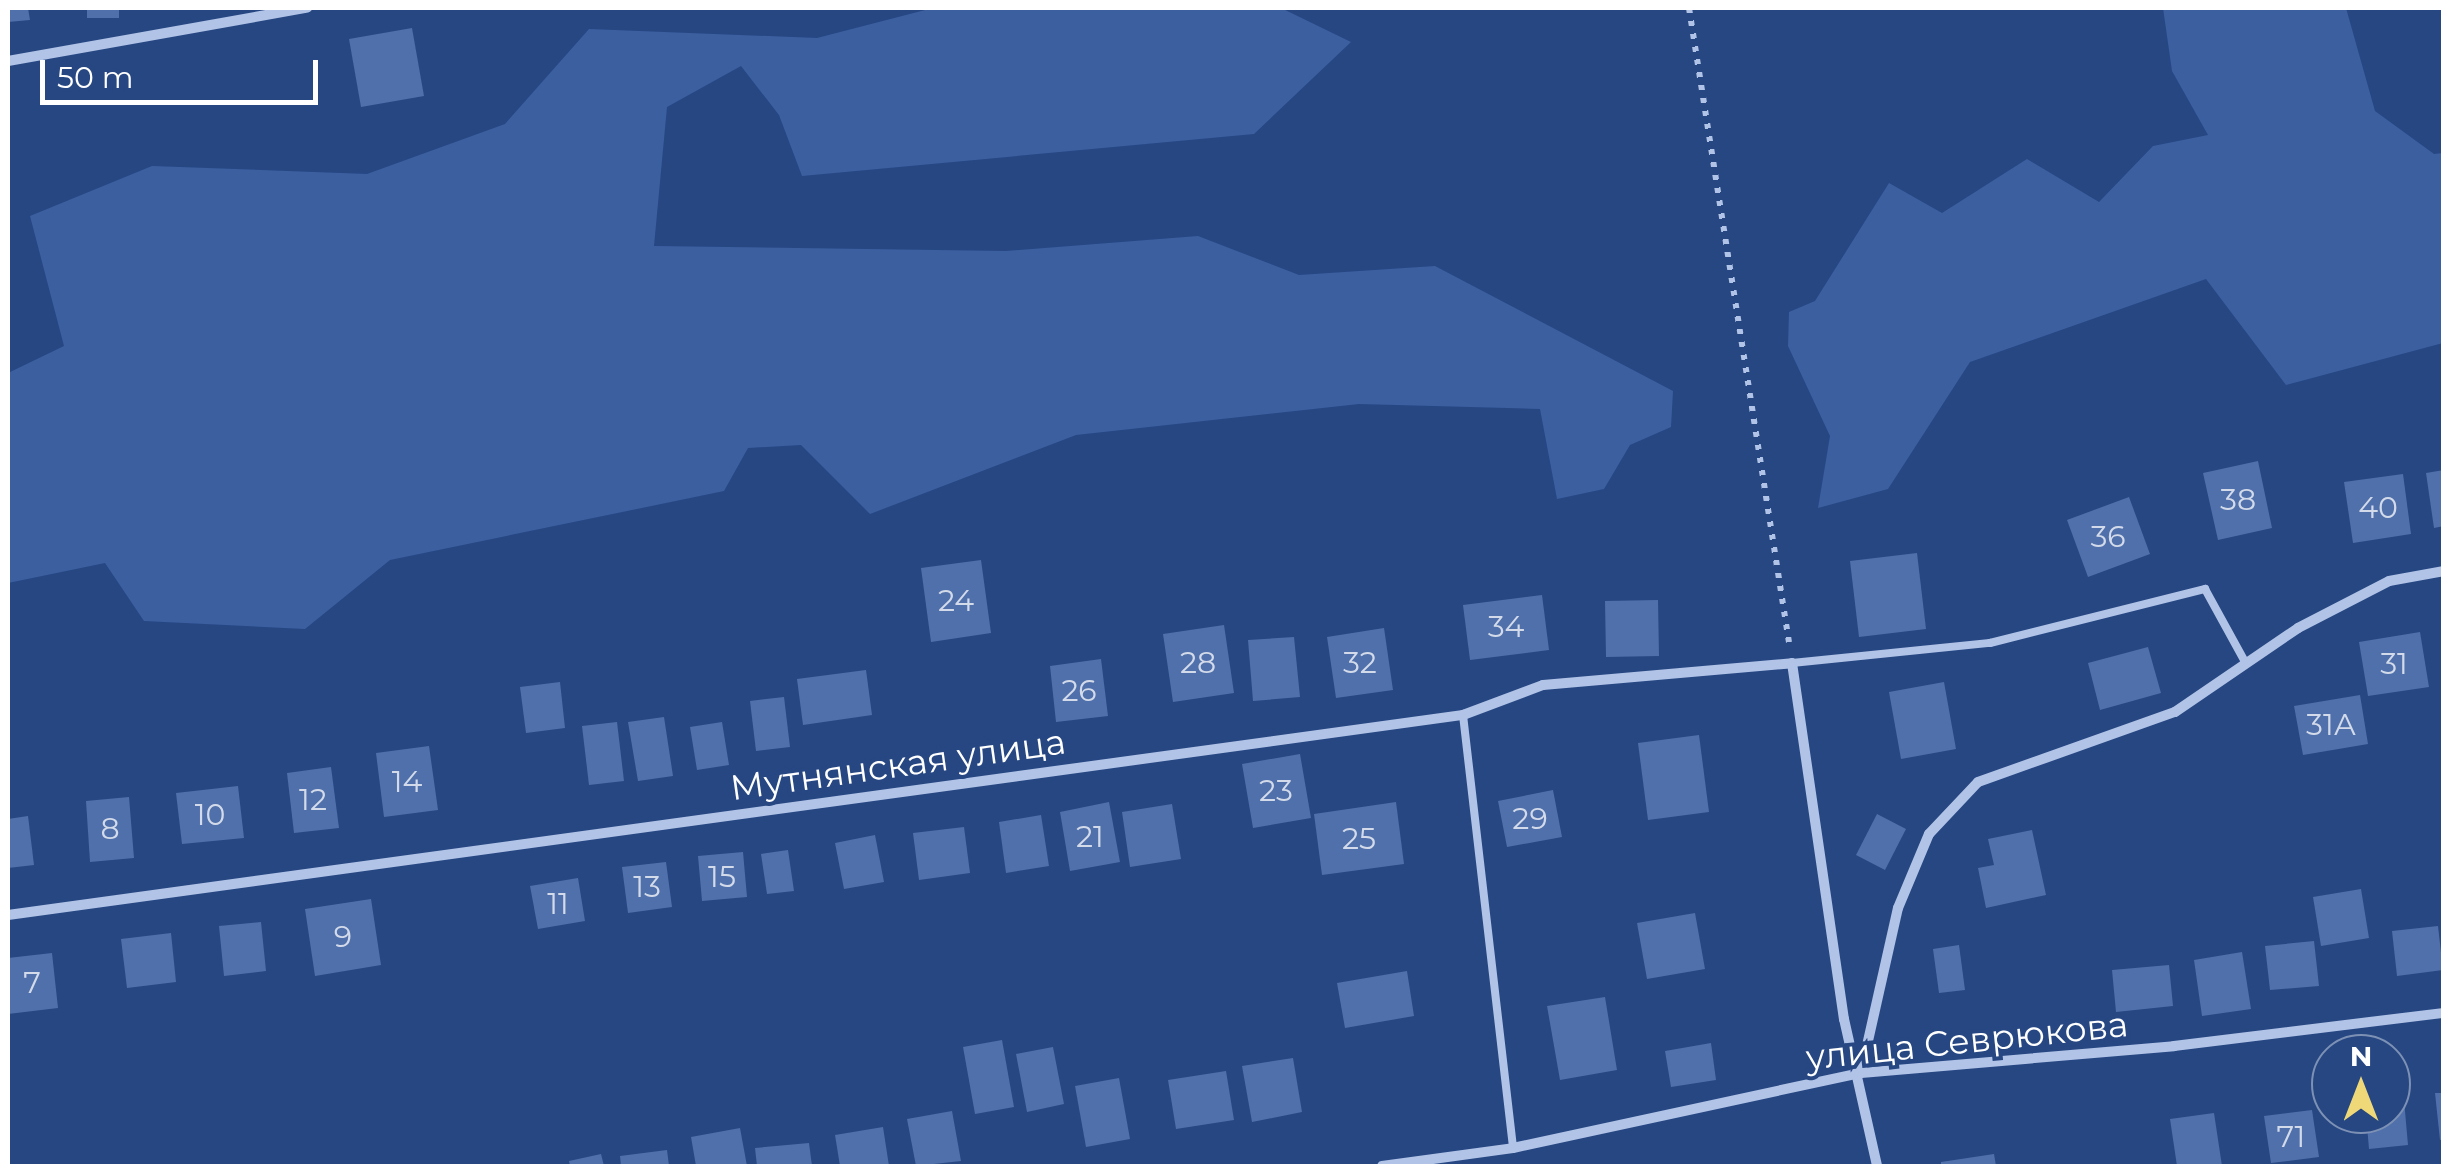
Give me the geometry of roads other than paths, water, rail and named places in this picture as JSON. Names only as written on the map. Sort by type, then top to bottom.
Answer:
[{"type":"street","points":[[8,61],[307,8]]},
{"type":"street","points":[[1861,1073],[1898,908],[1929,834],[1978,782],[2175,712],[2244,660],[2389,580],[2444,571]]},
{"type":"street","points":[[1792,662],[1844,1019],[1861,1073],[1877,1166]]},
{"type":"street","name":"Мутнянская улица","points":[[8,915],[1464,715],[1542,685],[1792,662]]},
{"type":"street","name":"улица Севрюкова","points":[[1382,1166],[1513,1148],[1861,1073],[2174,1046],[2444,1013]]},
{"type":"lane","points":[[1792,662],[1990,644],[2205,589],[2244,660]]},
{"type":"lane","points":[[1464,715],[1513,1148]]}]
